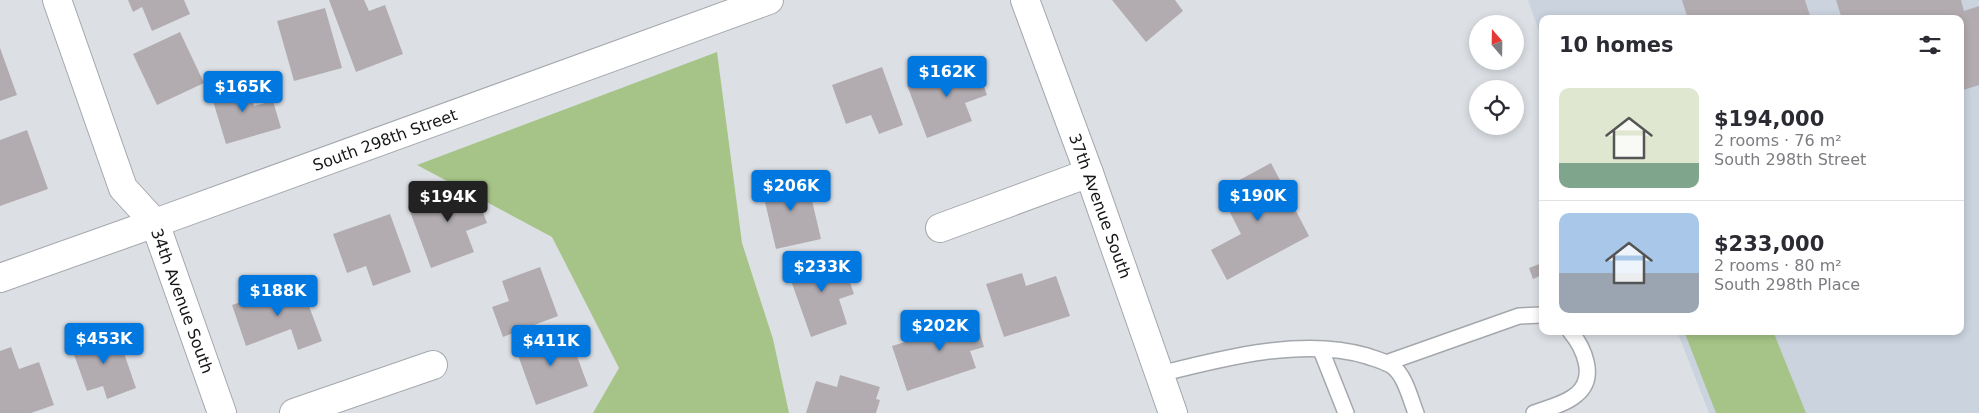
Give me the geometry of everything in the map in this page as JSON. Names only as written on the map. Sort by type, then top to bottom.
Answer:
[{"type":"street","name":"34th Avenue South","points":[[57,0],[123,188],[155,223],[222,413]]},
{"type":"street","name":"South 298th Street","points":[[0,278],[769,0]]},
{"type":"street","name":"37th Avenue South","points":[[1025,0],[1090,173],[1173,413]]},
{"type":"street","points":[[940,228],[1090,173]]},
{"type":"street","points":[[294,413],[433,365]]},
{"type":"lane","points":[[1386,363],[1520,316],[1539,315]]},
{"type":"lane","points":[[1534,413],[1563,403],[1578,394],[1586,383],[1588,372],[1586,362],[1573,335]]},
{"type":"lane","points":[[1160,374],[1252,353],[1284,350],[1344,350],[1392,366],[1401,376],[1416,413]]},
{"type":"lane","points":[[1321,350],[1346,413]]},
{"type":"shaded area","points":[[1528,0],[1979,0],[1979,413],[1709,413],[1679,335],[1964,335],[1964,15],[1539,15],[1539,31]]},
{"type":"green space","points":[[717,52],[742,243],[773,339],[789,413],[593,413],[619,368],[552,237],[417,165]]},
{"type":"green space","points":[[1686,335],[1775,335],[1806,413],[1716,413]]},
{"type":"building","points":[[128,0],[184,0],[190,14],[152,31],[142,7],[133,12]]},
{"type":"building","points":[[329,0],[364,0],[369,11],[385,5],[403,54],[356,72]]},
{"type":"building","points":[[1112,0],[1175,0],[1183,11],[1146,42]]},
{"type":"building","points":[[1682,0],[1805,0],[1810,15],[1687,15]]},
{"type":"building","points":[[1836,0],[1961,0],[1964,11],[1979,6],[1979,85],[1964,90],[1964,15],[1841,15]]},
{"type":"building","points":[[325,8],[342,68],[294,81],[277,21]]},
{"type":"building","points":[[180,32],[204,83],[157,105],[133,54]]},
{"type":"building","points":[[0,48],[17,95],[0,101]]},
{"type":"building","points":[[974,59],[987,95],[965,103],[972,121],[927,138],[907,85]]},
{"type":"building","points":[[882,67],[903,125],[879,134],[871,115],[846,124],[832,85]]},
{"type":"building","points":[[247,80],[254,106],[273,101],[281,128],[226,144],[210,91]]},
{"type":"building","points":[[27,130],[48,189],[0,206],[0,140]]},
{"type":"building","points":[[1271,163],[1309,236],[1227,280],[1211,250],[1241,234],[1219,191]]},
{"type":"building","points":[[806,175],[821,239],[776,249],[761,185]]},
{"type":"building","points":[[471,181],[487,223],[466,231],[474,252],[431,268],[408,206]]},
{"type":"building","points":[[390,214],[411,272],[373,286],[366,266],[347,273],[333,234]]},
{"type":"building","points":[[840,253],[854,294],[839,299],[847,324],[811,337],[788,272]]},
{"type":"building","points":[[1539,264],[1539,276],[1533,279],[1529,268]]},
{"type":"building","points":[[540,267],[558,316],[503,337],[492,307],[509,301],[502,281]]},
{"type":"building","points":[[1022,273],[1026,286],[1056,276],[1070,316],[1004,337],[986,284]]},
{"type":"building","points":[[300,282],[322,341],[298,350],[291,329],[246,346],[232,305]]},
{"type":"building","points":[[973,310],[984,347],[970,351],[976,368],[907,391],[892,346],[941,331],[937,321]]},
{"type":"building","points":[[567,329],[588,386],[536,405],[515,347]]},
{"type":"building","points":[[116,330],[136,388],[107,399],[103,386],[87,391],[71,346]]},
{"type":"building","points":[[11,347],[19,369],[39,362],[54,405],[31,413],[0,413],[0,351]]},
{"type":"building","points":[[840,375],[880,387],[876,399],[880,400],[876,413],[806,413],[816,381],[837,387]]}]
